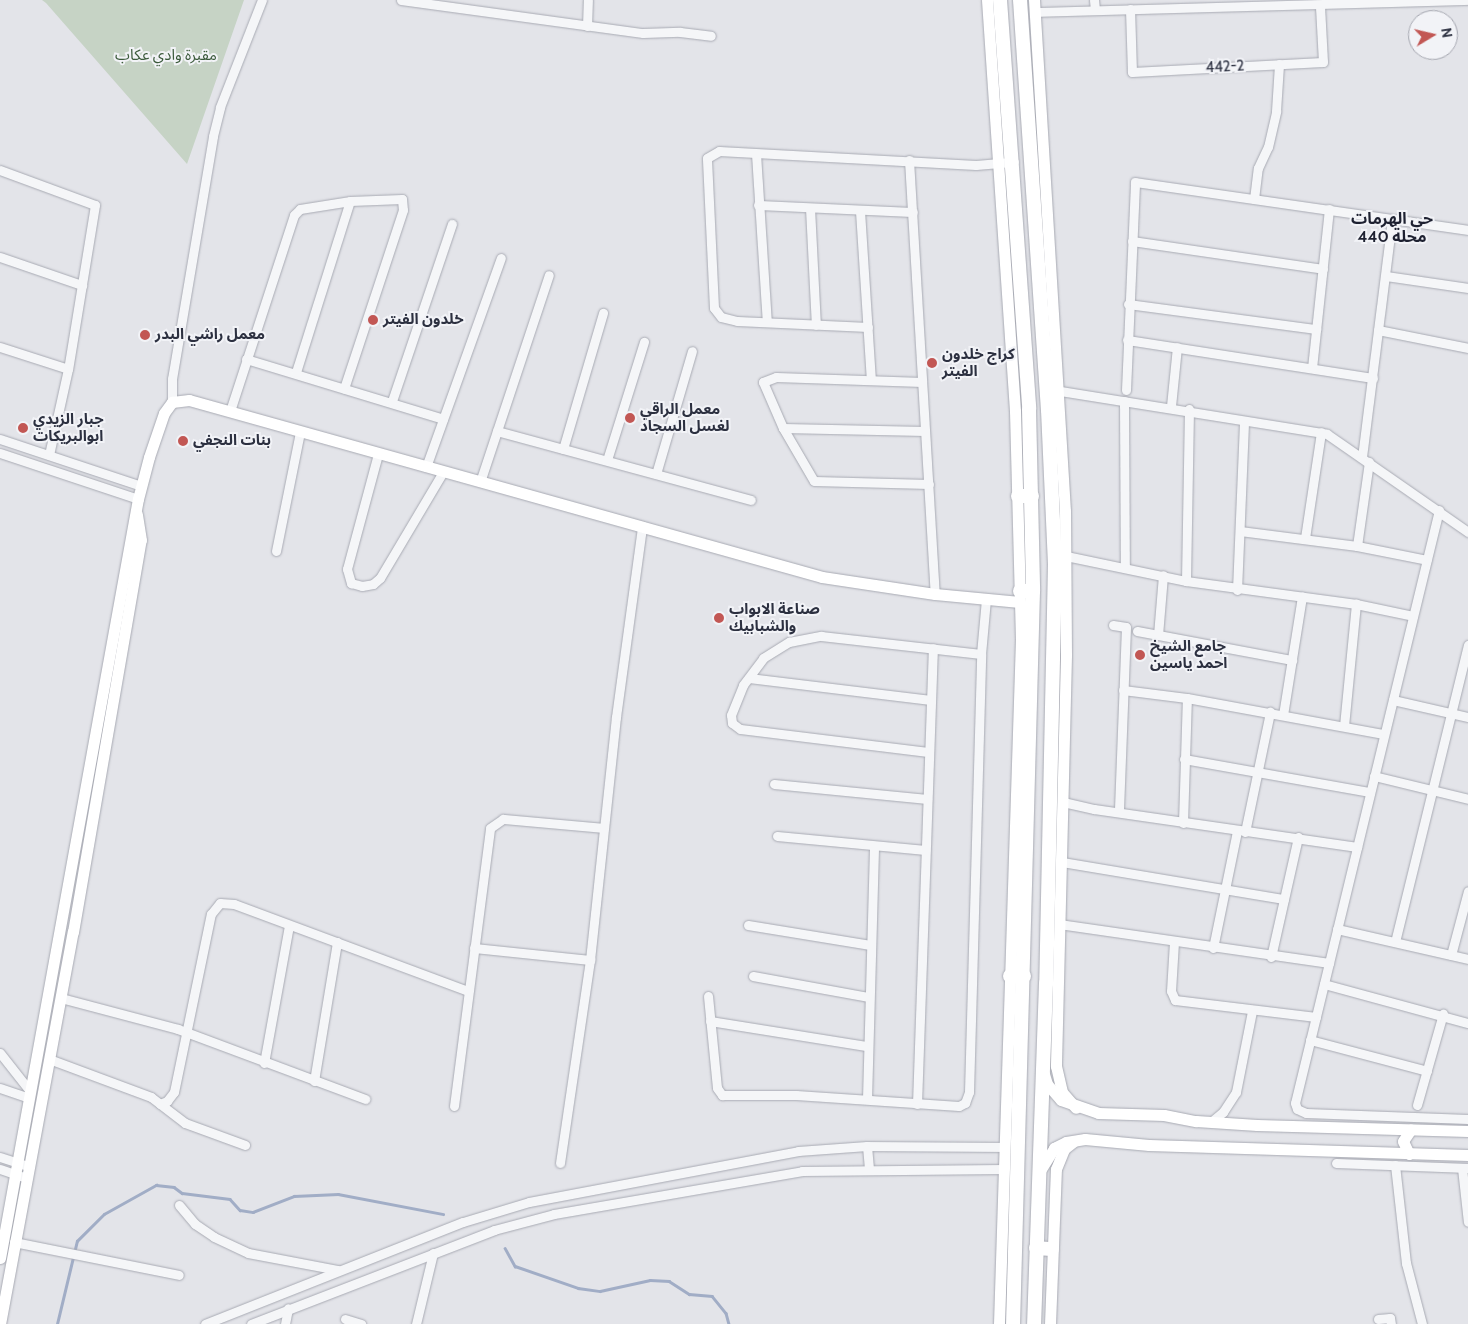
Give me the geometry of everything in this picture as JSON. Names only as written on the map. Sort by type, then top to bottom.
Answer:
[{"type":"highway","points":[[1000,0],[1014,162],[1030,409],[1032,496],[1025,594],[1017,976],[1007,1278],[1013,1324]]},
{"type":"highway","points":[[1020,0],[1041,196],[1046,280],[1048,410],[1059,511],[1060,654],[1052,983],[1044,1072],[1034,1324]]},
{"type":"highway","points":[[1030,409],[1048,410]]},
{"type":"highway","points":[[1018,496],[1032,496]]},
{"type":"highway","points":[[1036,1248],[1052,1249]]},
{"type":"main road","points":[[0,1324],[14,1242],[20,1176],[16,1162],[63,927],[141,486],[164,413],[172,402],[189,400],[230,411],[822,577],[935,594],[986,599],[1025,594],[999,164],[987,0]]},
{"type":"main road","points":[[1034,0],[1041,196]]},
{"type":"main road","points":[[1046,280],[1060,391],[1059,511],[1066,556],[1060,654],[1063,802],[1062,862],[1059,924],[1052,983],[1057,1075],[1062,1092],[1076,1108]]},
{"type":"main road","points":[[0,1258],[20,1176],[28,1166],[61,998],[141,540],[138,505]]},
{"type":"main road","points":[[999,1324],[1007,1278],[1004,1170],[1017,976]]},
{"type":"main road","points":[[1044,1072],[1055,1095],[1076,1108],[1131,1116],[1164,1115],[1211,1122],[1468,1131]]},
{"type":"main road","points":[[1409,1154],[1402,1141],[1411,1129]]},
{"type":"main road","points":[[1041,1168],[1054,1148],[1078,1140],[1103,1140],[1138,1144],[1184,1144],[1336,1157],[1409,1154],[1468,1155]]},
{"type":"main road","points":[[1050,1324],[1052,1249],[1058,1161],[1064,1149],[1078,1140]]},
{"type":"street","points":[[172,402],[172,379],[213,136],[220,107],[262,0]]},
{"type":"street","points":[[401,0],[643,33],[680,32],[711,36]]},
{"type":"street","points":[[587,26],[588,0]]},
{"type":"street","points":[[1094,0],[1095,10]]},
{"type":"street","points":[[1035,12],[1286,2],[1320,6],[1343,2],[1468,0]]},
{"type":"street","name":"442-2","points":[[1130,9],[1132,72],[1323,62],[1320,6]]},
{"type":"street","points":[[1254,199],[1258,168],[1268,147],[1276,111],[1279,64]]},
{"type":"street","points":[[868,327],[727,319],[714,308],[705,164],[712,153],[719,151],[999,164],[1014,162]]},
{"type":"street","points":[[756,154],[767,322]]},
{"type":"street","points":[[909,160],[935,594]]},
{"type":"street","points":[[0,170],[95,205],[68,369],[49,455]]},
{"type":"street","points":[[1126,390],[1134,182],[1330,209],[1392,222],[1468,230]]},
{"type":"street","points":[[230,411],[294,215],[300,209],[350,200],[402,199],[403,210],[344,388]]},
{"type":"street","points":[[296,372],[350,200]]},
{"type":"street","points":[[758,205],[913,212]]},
{"type":"street","points":[[810,208],[816,325]]},
{"type":"street","points":[[1312,368],[1330,209]]},
{"type":"street","points":[[860,211],[871,379]]},
{"type":"street","points":[[1357,546],[1378,330],[1392,222]]},
{"type":"street","points":[[392,401],[452,224]]},
{"type":"street","points":[[1132,241],[1323,269]]},
{"type":"street","points":[[0,258],[82,285]]},
{"type":"street","points":[[426,467],[501,258]]},
{"type":"street","points":[[480,482],[549,274]]},
{"type":"street","points":[[1386,276],[1468,288]]},
{"type":"street","points":[[1128,304],[1316,329]]},
{"type":"street","points":[[563,449],[603,313]]},
{"type":"street","points":[[1378,330],[1468,348]]},
{"type":"street","points":[[1127,340],[1373,378]]},
{"type":"street","points":[[607,460],[644,342]]},
{"type":"street","points":[[1171,406],[1177,347]]},
{"type":"street","points":[[0,348],[68,369]]},
{"type":"street","points":[[656,474],[692,350]]},
{"type":"street","points":[[246,359],[392,401],[443,419]]},
{"type":"street","points":[[922,382],[871,379],[766,378],[766,392],[783,428],[814,481],[929,484]]},
{"type":"street","points":[[1060,391],[1171,406],[1244,422],[1321,432],[1366,459],[1468,532]]},
{"type":"street","points":[[1124,401],[1125,568]]},
{"type":"street","points":[[1186,582],[1189,409]]},
{"type":"street","points":[[1237,590],[1244,422]]},
{"type":"street","points":[[783,428],[925,431]]},
{"type":"street","points":[[496,431],[751,500]]},
{"type":"street","points":[[276,551],[300,432]]},
{"type":"street","points":[[1305,538],[1321,432]]},
{"type":"street","points":[[0,439],[141,486]]},
{"type":"street","points":[[0,453],[138,505]]},
{"type":"street","points":[[378,454],[347,568],[351,583],[362,586],[374,584],[380,578],[443,472]]},
{"type":"street","points":[[1439,510],[1295,1100],[1300,1111],[1468,1119]]},
{"type":"street","points":[[560,1163],[590,960],[604,828],[642,526]]},
{"type":"street","points":[[1240,531],[1357,546],[1427,560]]},
{"type":"street","points":[[1066,556],[1163,575],[1186,582],[1356,604],[1413,616]]},
{"type":"street","points":[[1158,635],[1163,575]]},
{"type":"street","points":[[1283,715],[1302,597]]},
{"type":"street","points":[[708,996],[717,1088],[722,1095],[867,1098],[917,1104],[958,1106],[965,1103],[969,1092],[982,654],[986,599]]},
{"type":"street","points":[[1344,726],[1356,604]]},
{"type":"street","points":[[1114,625],[1126,627],[1122,690],[1119,812]]},
{"type":"street","points":[[1137,631],[1292,660]]},
{"type":"street","points":[[928,752],[740,729],[732,723],[731,715],[749,678],[763,658],[789,642],[816,637],[982,654]]},
{"type":"street","points":[[1395,942],[1468,645]]},
{"type":"street","points":[[917,1104],[933,648]]},
{"type":"street","points":[[749,678],[931,700]]},
{"type":"street","points":[[1122,690],[1187,698],[1384,734]]},
{"type":"street","points":[[1183,823],[1187,698]]},
{"type":"street","points":[[1393,700],[1468,717]]},
{"type":"street","points":[[1213,948],[1225,888],[1258,773],[1270,712]]},
{"type":"street","points":[[1184,759],[1370,792]]},
{"type":"street","points":[[1374,776],[1468,799]]},
{"type":"street","points":[[774,784],[927,798]]},
{"type":"street","points":[[1063,802],[1241,832],[1298,837],[1357,847]]},
{"type":"street","points":[[454,1106],[488,837],[493,824],[503,819],[604,828]]},
{"type":"street","points":[[777,836],[925,850]]},
{"type":"street","points":[[1271,957],[1298,837]]},
{"type":"street","points":[[867,1098],[866,1046],[874,846]]},
{"type":"street","points":[[1062,862],[1284,899]]},
{"type":"street","points":[[1452,955],[1468,891]]},
{"type":"street","points":[[160,1104],[167,1101],[174,1092],[208,923],[215,906],[226,902],[234,904],[468,991]]},
{"type":"street","points":[[1059,924],[1271,957],[1329,963]]},
{"type":"street","points":[[264,1063],[289,925]]},
{"type":"street","points":[[748,925],[870,945]]},
{"type":"street","points":[[1337,929],[1468,960]]},
{"type":"street","points":[[314,1081],[337,942]]},
{"type":"street","points":[[1174,942],[1171,991],[1175,1000],[1252,1011],[1316,1017]]},
{"type":"street","points":[[474,948],[590,960]]},
{"type":"street","points":[[754,976],[869,997]]},
{"type":"street","points":[[1324,984],[1443,1014],[1468,1023]]},
{"type":"street","points":[[61,998],[185,1032],[365,1099]]},
{"type":"street","points":[[1211,1122],[1229,1106],[1236,1092],[1252,1011]]},
{"type":"street","points":[[1417,1105],[1443,1014]]},
{"type":"street","points":[[710,1021],[866,1046]]},
{"type":"street","points":[[1310,1040],[1427,1071]]},
{"type":"street","points":[[0,1053],[30,1095]]},
{"type":"street","points":[[49,1059],[151,1096],[185,1122],[245,1145]]},
{"type":"street","points":[[0,1088],[30,1095]]},
{"type":"street","points":[[205,1324],[488,1214],[529,1202],[780,1153],[867,1146],[1005,1148]]},
{"type":"street","points":[[867,1146],[869,1168]]},
{"type":"street","points":[[0,1157],[28,1166]]},
{"type":"street","points":[[1336,1157],[1395,1165],[1465,1168],[1468,1222]]},
{"type":"street","points":[[1395,1165],[1406,1263],[1422,1324]]},
{"type":"street","points":[[251,1324],[288,1308],[494,1230],[554,1214],[783,1173],[869,1168],[1004,1170]]},
{"type":"street","points":[[0,1169],[20,1176]]},
{"type":"street","points":[[179,1205],[195,1224],[248,1253],[339,1271]]},
{"type":"street","points":[[14,1242],[179,1275]]},
{"type":"street","points":[[411,1244],[413,1261]]},
{"type":"street","points":[[416,1324],[433,1253]]},
{"type":"street","points":[[285,1324],[288,1308]]},
{"type":"street","points":[[1378,1319],[1390,1318],[1391,1324]]},
{"type":"street","points":[[345,1319],[356,1323]]},
{"type":"green space","name":"مقبرة وادي عكاب","points":[[42,0],[244,0],[187,164],[46,3]]},
{"type":"waterway","points":[[57,1324],[77,1241],[104,1214],[156,1185],[174,1187],[182,1193],[230,1199],[240,1210],[253,1212],[294,1196],[338,1194],[443,1214]]},
{"type":"waterway","points":[[505,1248],[515,1266],[578,1288],[600,1291],[650,1280],[669,1281],[689,1294],[712,1296],[726,1313],[729,1324]]},
{"type":"place","name":"خلدون الفيتر","points":[[373,320]]},
{"type":"place","name":"معمل راشي البدر","points":[[145,335]]},
{"type":"place","name":"كراج خلدون الفيتر","points":[[932,363]]},
{"type":"place","name":"معمل الراقي لغسل السجاد","points":[[630,418]]},
{"type":"place","name":"جبار الزيدي ابوالبريكات","points":[[23,428]]},
{"type":"place","name":"بنات النجفي","points":[[183,441]]},
{"type":"place","name":"صناعة الابواب والشبابيك","points":[[719,618]]},
{"type":"place","name":"جامع الشيخ احمد ياسين","points":[[1140,655]]},
{"type":"district","name":"حي الهرمات محلة 440","points":[[1392,228]]}]
